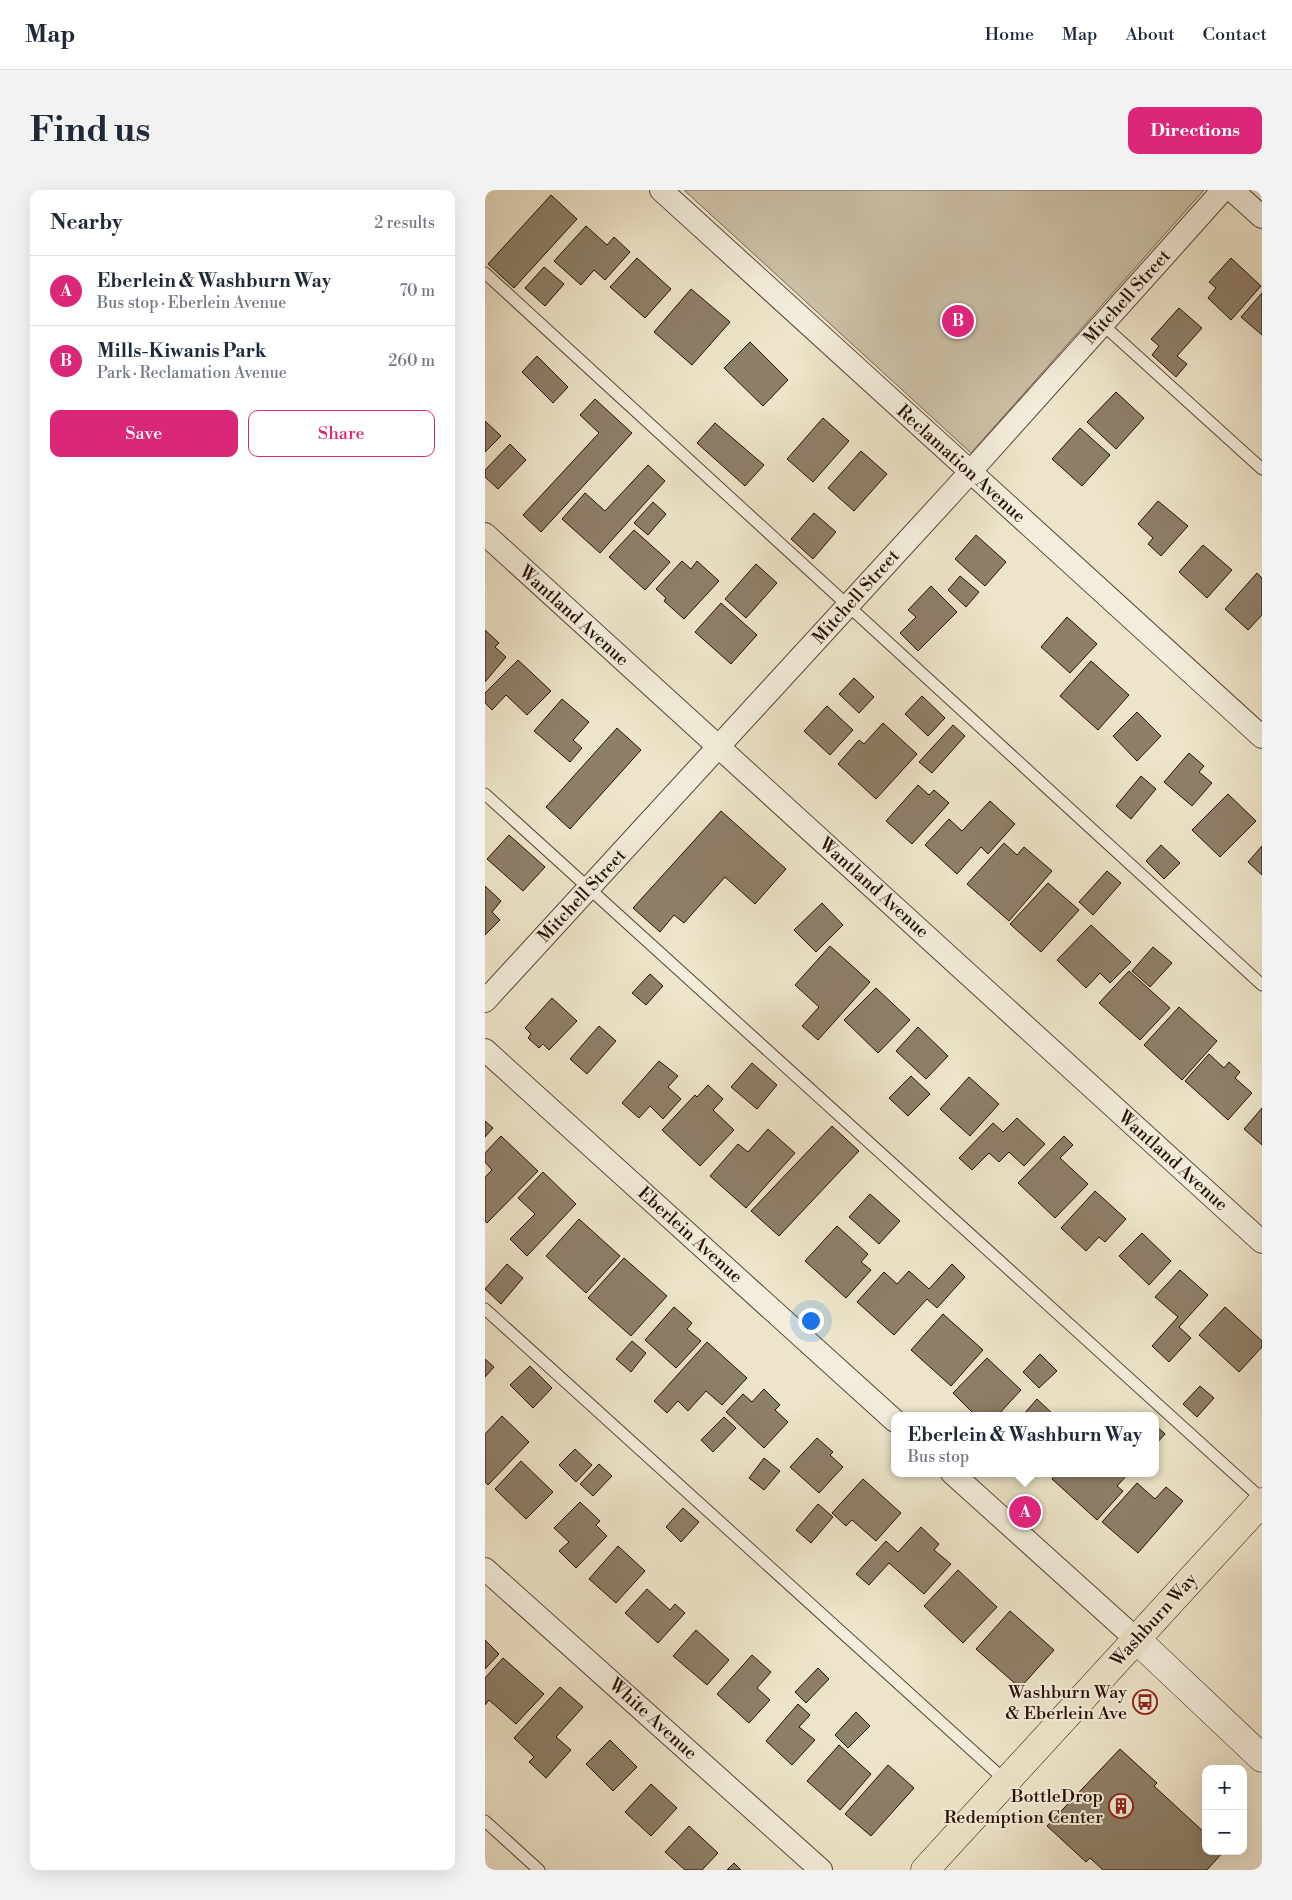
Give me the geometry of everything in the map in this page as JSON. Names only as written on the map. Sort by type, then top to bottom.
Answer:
[{"type":"main road","name":"Washburn Way","points":[[925,1870],[1262,1501]]},
{"type":"street","name":"Reclamation Avenue","points":[[661,190],[1262,737]]},
{"type":"street","name":"Mitchell Street","points":[[485,1001],[719,748],[1223,190]]},
{"type":"street","points":[[1232,190],[1262,217]]},
{"type":"street","name":"Wantland Avenue","points":[[485,534],[1262,1242]]},
{"type":"street","name":"Eberlein Avenue","points":[[485,1050],[891,1417]]},
{"type":"street","points":[[956,1477],[1136,1639],[1262,1758]]},
{"type":"street","name":"White Avenue","points":[[485,1569],[821,1870]]},
{"type":"lane","points":[[485,273],[1262,985]]},
{"type":"lane","points":[[1103,324],[1262,469]]},
{"type":"lane","points":[[485,794],[1262,1501]]},
{"type":"lane","points":[[485,1309],[1006,1782]]},
{"type":"lane","points":[[485,1821],[539,1870]]},
{"type":"shaded area","points":[[684,190],[1204,190],[971,453]]},
{"type":"building","points":[[551,195],[577,219],[514,288],[488,264]]},
{"type":"building","points":[[586,226],[607,245],[614,237],[630,252],[605,280],[594,270],[581,285],[554,261]]},
{"type":"building","points":[[637,258],[671,289],[645,318],[610,287]]},
{"type":"building","points":[[1231,258],[1261,286],[1231,320],[1208,298],[1216,288],[1209,282]]},
{"type":"building","points":[[544,267],[564,284],[545,306],[525,288]]},
{"type":"building","points":[[691,289],[730,322],[692,365],[654,332]]},
{"type":"building","points":[[1262,293],[1262,335],[1241,317]]},
{"type":"building","points":[[1179,308],[1202,328],[1177,356],[1187,364],[1176,377],[1152,355],[1159,346],[1151,339]]},
{"type":"building","points":[[750,342],[788,380],[763,406],[724,368]]},
{"type":"building","points":[[537,356],[568,387],[553,403],[522,372]]},
{"type":"building","points":[[1116,392],[1144,418],[1116,449],[1087,422]]},
{"type":"building","points":[[595,399],[632,433],[541,532],[523,515],[599,433],[580,415]]},
{"type":"building","points":[[823,418],[849,441],[813,482],[787,459]]},
{"type":"building","points":[[485,421],[501,436],[485,452]]},
{"type":"building","points":[[715,423],[764,465],[745,486],[697,443]]},
{"type":"building","points":[[1080,428],[1110,455],[1082,486],[1052,459]]},
{"type":"building","points":[[510,444],[526,460],[498,489],[485,477],[485,470]]},
{"type":"building","points":[[861,451],[887,474],[854,511],[828,488]]},
{"type":"building","points":[[648,465],[665,481],[600,553],[562,519],[585,493],[605,511]]},
{"type":"building","points":[[1158,501],[1188,526],[1161,556],[1148,544],[1153,538],[1138,524]]},
{"type":"building","points":[[653,502],[666,514],[648,535],[634,523]]},
{"type":"building","points":[[814,513],[836,532],[813,559],[791,539]]},
{"type":"building","points":[[634,530],[670,562],[645,590],[609,557]]},
{"type":"building","points":[[976,535],[1006,562],[985,586],[955,559]]},
{"type":"building","points":[[1203,545],[1232,570],[1207,598],[1179,572]]},
{"type":"building","points":[[682,561],[691,569],[697,561],[719,581],[684,619],[664,601],[666,598],[656,589]]},
{"type":"building","points":[[756,564],[777,583],[746,618],[725,599]]},
{"type":"building","points":[[1257,573],[1262,578],[1262,615],[1248,630],[1225,609]]},
{"type":"building","points":[[960,576],[979,592],[966,607],[948,590]]},
{"type":"building","points":[[931,586],[957,612],[918,651],[900,633],[916,617],[908,610]]},
{"type":"building","points":[[721,603],[757,635],[731,664],[695,632]]},
{"type":"building","points":[[1067,617],[1097,644],[1070,673],[1041,647]]},
{"type":"building","points":[[485,630],[499,643],[495,647],[506,657],[485,682]]},
{"type":"building","points":[[518,660],[551,691],[527,715],[506,695],[492,710],[485,703],[485,693]]},
{"type":"building","points":[[1091,661],[1129,695],[1098,730],[1060,696]]},
{"type":"building","points":[[854,678],[874,697],[859,713],[839,694]]},
{"type":"building","points":[[922,696],[945,718],[928,736],[905,714]]},
{"type":"building","points":[[562,699],[589,722],[573,740],[582,748],[570,762],[534,731]]},
{"type":"building","points":[[827,706],[853,730],[830,755],[804,731]]},
{"type":"building","points":[[1137,712],[1161,736],[1137,761],[1113,736]]},
{"type":"building","points":[[883,723],[917,754],[876,799],[838,764],[859,740],[864,744]]},
{"type":"building","points":[[953,725],[965,736],[932,773],[919,762]]},
{"type":"building","points":[[617,728],[641,750],[570,829],[546,807]]},
{"type":"building","points":[[1189,753],[1204,766],[1199,772],[1212,783],[1192,806],[1164,782]]},
{"type":"building","points":[[1141,776],[1156,789],[1131,819],[1116,806]]},
{"type":"building","points":[[918,785],[929,795],[934,790],[949,803],[912,844],[886,821]]},
{"type":"building","points":[[1228,794],[1256,821],[1220,857],[1192,830]]},
{"type":"building","points":[[990,801],[1015,824],[988,854],[981,847],[957,874],[925,845],[949,819],[962,831]]},
{"type":"building","points":[[721,811],[786,869],[755,904],[725,877],[684,923],[674,915],[660,932],[633,908]]},
{"type":"building","points":[[509,835],[545,867],[523,891],[487,859]]},
{"type":"building","points":[[1004,843],[1017,855],[1024,847],[1052,871],[1009,921],[967,884]]},
{"type":"building","points":[[1161,845],[1180,863],[1164,879],[1146,861]]},
{"type":"building","points":[[1262,846],[1262,875],[1248,862]]},
{"type":"building","points":[[1107,871],[1121,883],[1093,915],[1079,902]]},
{"type":"building","points":[[1048,883],[1079,910],[1041,952],[1010,924]]},
{"type":"building","points":[[485,886],[501,901],[492,912],[500,920],[485,935]]},
{"type":"building","points":[[822,903],[843,925],[816,952],[794,930]]},
{"type":"building","points":[[1091,925],[1131,962],[1110,983],[1100,973],[1086,988],[1057,960]]},
{"type":"building","points":[[830,946],[870,982],[818,1040],[802,1026],[819,1007],[795,985]]},
{"type":"building","points":[[1153,947],[1172,963],[1150,987],[1132,971]]},
{"type":"building","points":[[1129,971],[1170,1008],[1140,1040],[1099,1003]]},
{"type":"building","points":[[650,974],[663,986],[646,1005],[632,993]]},
{"type":"building","points":[[876,988],[910,1020],[878,1053],[844,1020]]},
{"type":"building","points":[[552,998],[577,1021],[549,1050],[543,1044],[539,1048],[528,1038],[531,1034],[525,1028]]},
{"type":"building","points":[[1179,1007],[1217,1041],[1182,1080],[1144,1045]]},
{"type":"building","points":[[599,1026],[616,1041],[587,1074],[570,1059]]},
{"type":"building","points":[[918,1027],[948,1056],[926,1079],[896,1051]]},
{"type":"building","points":[[1209,1054],[1224,1068],[1229,1062],[1240,1072],[1235,1078],[1252,1093],[1228,1120],[1185,1081]]},
{"type":"building","points":[[659,1061],[678,1076],[668,1087],[681,1099],[663,1119],[650,1106],[639,1118],[622,1103]]},
{"type":"building","points":[[752,1063],[777,1085],[757,1109],[731,1087]]},
{"type":"building","points":[[911,1076],[930,1094],[908,1116],[889,1098]]},
{"type":"building","points":[[969,1077],[999,1104],[970,1136],[940,1109]]},
{"type":"building","points":[[708,1085],[723,1099],[713,1110],[734,1130],[700,1166],[662,1130],[695,1095],[697,1097]]},
{"type":"building","points":[[1262,1108],[1262,1145],[1244,1129]]},
{"type":"building","points":[[1017,1118],[1045,1144],[1024,1166],[1009,1152],[999,1162],[989,1153],[972,1170],[959,1158],[993,1123],[1003,1132]]},
{"type":"building","points":[[485,1121],[493,1128],[485,1137]]},
{"type":"building","points":[[832,1126],[859,1151],[779,1236],[751,1211]]},
{"type":"building","points":[[768,1129],[795,1153],[746,1208],[710,1176],[738,1144],[748,1152]]},
{"type":"building","points":[[501,1136],[538,1171],[487,1223],[485,1221],[485,1177],[492,1170],[485,1162],[485,1153]]},
{"type":"building","points":[[1064,1136],[1073,1145],[1060,1158],[1088,1184],[1055,1218],[1018,1183]]},
{"type":"building","points":[[543,1172],[576,1204],[527,1256],[510,1239],[535,1214],[518,1198]]},
{"type":"building","points":[[1095,1191],[1126,1219],[1105,1242],[1099,1237],[1086,1251],[1061,1228]]},
{"type":"building","points":[[870,1194],[900,1221],[879,1244],[849,1217]]},
{"type":"building","points":[[579,1219],[620,1256],[586,1293],[546,1256]]},
{"type":"building","points":[[837,1226],[868,1254],[861,1262],[871,1270],[846,1298],[805,1261]]},
{"type":"building","points":[[1142,1233],[1171,1261],[1149,1285],[1119,1256]]},
{"type":"building","points":[[624,1258],[667,1296],[631,1336],[588,1298]]},
{"type":"building","points":[[507,1264],[523,1278],[501,1304],[485,1289]]},
{"type":"building","points":[[952,1264],[965,1277],[937,1308],[927,1299],[894,1335],[857,1302],[884,1272],[897,1284],[909,1271],[929,1289]]},
{"type":"building","points":[[1180,1270],[1208,1295],[1179,1327],[1191,1338],[1169,1362],[1152,1346],[1178,1317],[1155,1297]]},
{"type":"building","points":[[674,1307],[692,1323],[687,1329],[701,1341],[676,1368],[645,1340]]},
{"type":"building","points":[[1225,1307],[1262,1341],[1262,1347],[1239,1372],[1199,1335]]},
{"type":"building","points":[[943,1314],[983,1350],[951,1386],[911,1350]]},
{"type":"building","points":[[632,1341],[646,1353],[631,1372],[616,1359]]},
{"type":"building","points":[[707,1342],[747,1378],[722,1405],[706,1391],[688,1411],[678,1401],[667,1413],[654,1401]]},
{"type":"building","points":[[1040,1354],[1057,1371],[1039,1388],[1023,1372]]},
{"type":"building","points":[[987,1358],[1021,1390],[1001,1412],[972,1412],[953,1393]]},
{"type":"building","points":[[485,1359],[494,1367],[485,1377]]},
{"type":"building","points":[[530,1366],[552,1388],[533,1408],[510,1385]]},
{"type":"building","points":[[1200,1386],[1214,1398],[1197,1417],[1183,1404]]},
{"type":"building","points":[[764,1389],[780,1405],[775,1410],[788,1422],[764,1448],[726,1412],[743,1394],[752,1402]]},
{"type":"building","points":[[1037,1399],[1051,1412],[1026,1412]]},
{"type":"building","points":[[502,1416],[529,1442],[488,1485],[485,1482],[485,1434]]},
{"type":"building","points":[[724,1417],[736,1428],[713,1452],[701,1440]]},
{"type":"building","points":[[1159,1429],[1165,1434],[1159,1441]]},
{"type":"building","points":[[817,1438],[833,1452],[830,1455],[843,1467],[819,1493],[790,1467]]},
{"type":"building","points":[[575,1449],[592,1465],[576,1482],[559,1465]]},
{"type":"building","points":[[764,1458],[780,1471],[764,1490],[749,1478]]},
{"type":"building","points":[[521,1461],[553,1492],[526,1519],[495,1489]]},
{"type":"building","points":[[599,1464],[612,1476],[593,1496],[580,1484]]},
{"type":"building","points":[[1054,1477],[1125,1477],[1117,1486],[1123,1491],[1097,1520],[1052,1479]]},
{"type":"building","points":[[863,1479],[901,1513],[876,1541],[852,1520],[846,1526],[832,1513]]},
{"type":"building","points":[[1137,1483],[1155,1499],[1166,1487],[1183,1501],[1138,1553],[1102,1522]]},
{"type":"building","points":[[580,1502],[600,1521],[596,1525],[607,1536],[576,1568],[559,1551],[569,1542],[554,1528]]},
{"type":"building","points":[[818,1504],[833,1517],[811,1543],[796,1530]]},
{"type":"building","points":[[683,1508],[699,1522],[681,1542],[666,1527]]},
{"type":"building","points":[[921,1527],[939,1544],[934,1550],[951,1564],[924,1594],[889,1563],[869,1585],[856,1574],[886,1541],[898,1552]]},
{"type":"building","points":[[618,1546],[645,1571],[616,1603],[589,1579]]},
{"type":"building","points":[[958,1570],[997,1607],[963,1643],[924,1606]]},
{"type":"building","points":[[647,1589],[670,1610],[675,1604],[685,1613],[658,1643],[625,1613]]},
{"type":"building","points":[[1010,1611],[1054,1650],[1020,1688],[976,1649]]},
{"type":"building","points":[[696,1630],[729,1660],[707,1685],[673,1656]]},
{"type":"building","points":[[485,1640],[499,1654],[485,1669]]},
{"type":"building","points":[[752,1655],[771,1672],[757,1688],[770,1700],[749,1723],[717,1694]]},
{"type":"building","points":[[503,1658],[544,1694],[516,1724],[489,1700],[485,1705],[485,1678]]},
{"type":"building","points":[[818,1668],[829,1679],[806,1703],[795,1692]]},
{"type":"building","points":[[560,1687],[583,1707],[556,1737],[571,1750],[546,1778],[529,1762],[534,1757],[514,1738]]},
{"type":"building","points":[[798,1704],[810,1715],[799,1727],[815,1740],[792,1765],[766,1741]]},
{"type":"building","points":[[856,1712],[870,1726],[848,1748],[835,1735]]},
{"type":"building","points":[[610,1740],[637,1767],[613,1791],[586,1764]]},
{"type":"building","points":[[839,1745],[871,1774],[840,1810],[807,1781]]},
{"type":"building","name":"BottleDrop Redemption Center","points":[[1120,1749],[1157,1783],[1154,1786],[1202,1830],[1202,1855],[1220,1855],[1207,1870],[1103,1870],[1090,1858],[1086,1862],[1047,1826]]},
{"type":"building","points":[[888,1765],[914,1788],[871,1836],[845,1814]]},
{"type":"building","points":[[651,1784],[677,1808],[651,1836],[625,1812]]},
{"type":"building","points":[[689,1826],[718,1853],[702,1870],[685,1870],[665,1852]]},
{"type":"building","points":[[734,1863],[741,1870],[727,1870]]},
{"type":"place","name":"Mills-Kiwanis Park","points":[[958,321]]},
{"type":"place","name":"Eberlein & Washburn Way","points":[[1025,1512]]},
{"type":"place","name":"Washburn Way & Eberlein Ave","points":[[1145,1702]]},
{"type":"place","name":"BottleDrop Redemption Center","points":[[1121,1806]]}]
